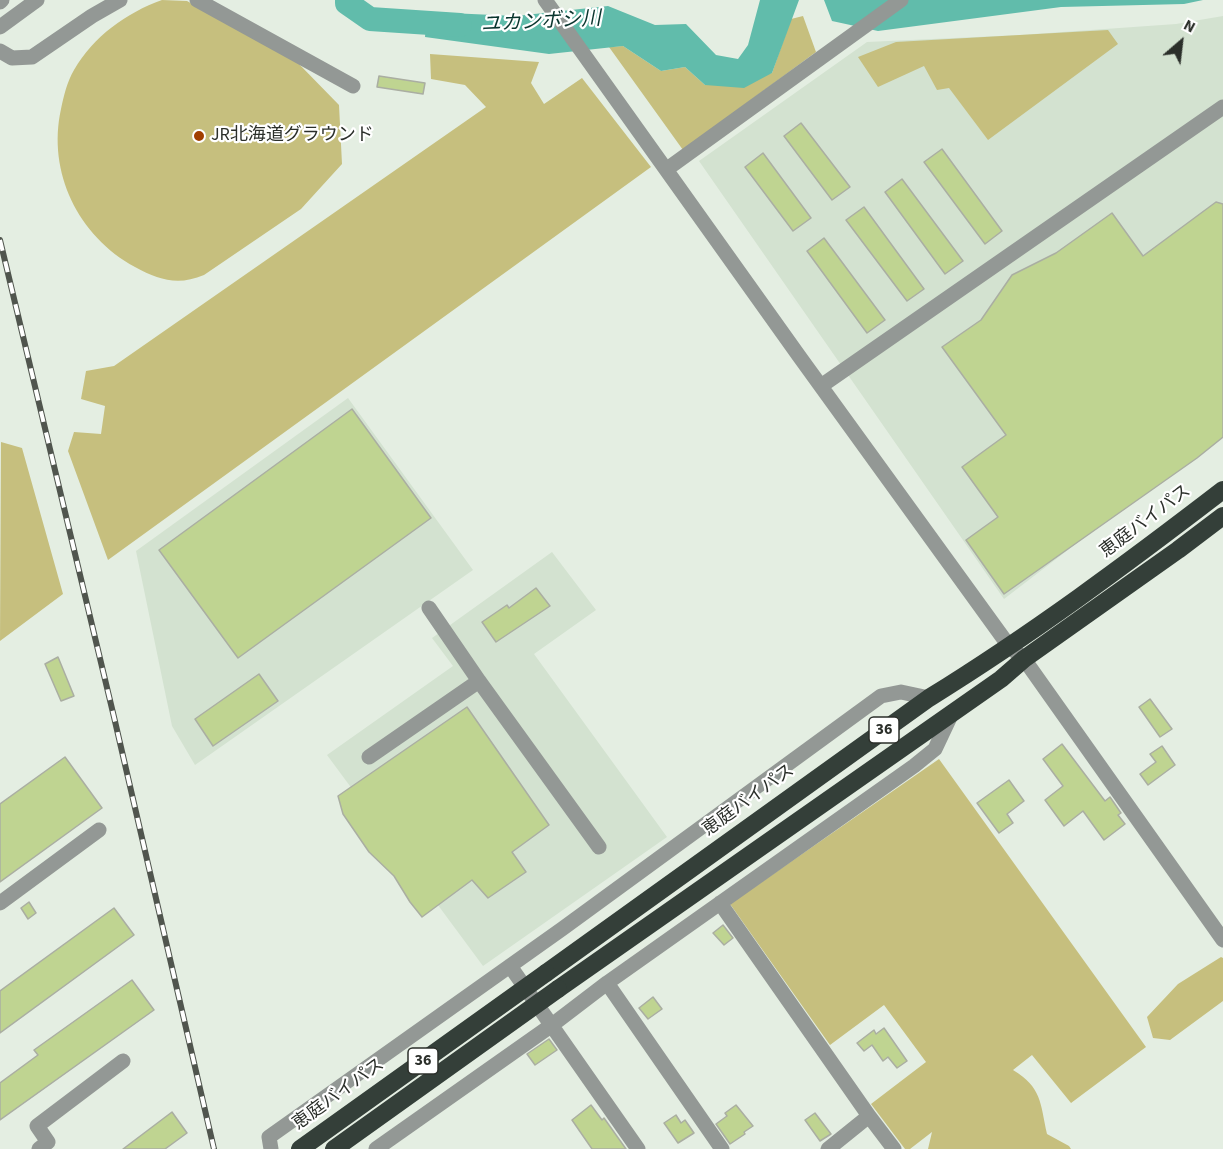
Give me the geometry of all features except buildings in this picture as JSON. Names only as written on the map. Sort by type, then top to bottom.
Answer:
[{"type":"highway","name":"恵庭バイパス","points":[[300,1149],[929,698],[1010,646],[1223,490]]},
{"type":"highway","name":"36","points":[[334,1149],[953,710],[1001,679],[1024,659],[1223,516]]},
{"type":"street","points":[[0,27],[37,0]]},
{"type":"street","points":[[0,51],[12,58],[32,57],[92,15],[120,0]]},
{"type":"street","points":[[197,0],[353,86]]},
{"type":"street","points":[[667,169],[901,0]]},
{"type":"street","points":[[548,4],[821,386],[1010,646],[1024,659],[1223,940]]},
{"type":"street","points":[[821,386],[1223,107]]},
{"type":"street","points":[[429,608],[478,681],[599,847]]},
{"type":"street","points":[[369,757],[478,681]]},
{"type":"street","points":[[270,1143],[881,696],[901,692],[929,698]]},
{"type":"street","points":[[376,1149],[935,749],[953,710]]},
{"type":"street","points":[[0,903],[99,830]]},
{"type":"street","points":[[720,903],[894,1149]]},
{"type":"street","points":[[510,966],[638,1149]]},
{"type":"street","points":[[607,982],[722,1149]]},
{"type":"street","points":[[39,1149],[48,1142],[37,1126],[123,1061]]},
{"type":"street","points":[[828,1149],[869,1116]]},
{"type":"shaded area","name":"JR北海道グラウンド","points":[[162,0],[187,1],[298,63],[339,105],[342,164],[301,209],[204,275],[177,281],[144,272],[115,254],[97,238],[71,200],[63,179],[59,156],[58,133],[63,99],[72,75],[82,58],[112,27]]},
{"type":"shaded area","points":[[803,16],[816,52],[683,150],[609,47],[623,46],[661,71],[685,67],[705,85],[772,73],[791,19]]},
{"type":"shaded area","points":[[1223,16],[1223,431],[1004,599],[699,161],[867,42],[1020,35],[1176,24]]},
{"type":"shaded area","points":[[1108,30],[1118,44],[988,140],[949,88],[937,90],[924,66],[878,87],[858,57],[896,42]]},
{"type":"shaded area","points":[[430,54],[539,62],[531,83],[544,104],[582,78],[651,167],[108,560],[68,451],[74,432],[101,434],[105,406],[81,399],[86,371],[114,366],[486,107],[465,85],[431,79]]},
{"type":"shaded area","points":[[348,398],[473,570],[195,765],[172,726],[136,551]]},
{"type":"shaded area","points":[[1,442],[22,448],[63,594],[0,641]]},
{"type":"shaded area","points":[[552,552],[596,610],[534,654],[667,837],[483,966],[327,755],[453,666],[432,638]]},
{"type":"shaded area","points":[[939,759],[1146,1047],[1071,1103],[1032,1055],[1013,1070],[1030,1083],[1035,1090],[1041,1104],[1047,1134],[1071,1149],[928,1149],[932,1132],[910,1149],[905,1149],[871,1104],[926,1062],[884,1005],[830,1045],[730,904]]},
{"type":"shaded area","points":[[1221,957],[1223,958],[1223,1001],[1170,1040],[1153,1038],[1147,1017],[1178,984]]},
{"type":"water","points":[[760,0],[799,0],[772,73],[744,88],[705,85],[685,67],[661,71],[623,46],[549,54],[425,37],[427,12],[516,16],[608,6],[655,25],[686,24],[716,55],[738,59],[748,45]]},
{"type":"water","points":[[824,0],[1203,0],[1184,4],[1061,7],[878,31],[832,21]]},
{"type":"waterway","name":"ユカンボシ川","points":[[347,0],[347,3],[370,19],[460,25]]},
{"type":"railway","points":[[0,240],[214,1149]]},
{"type":"place","name":"JR北海道グラウンド","points":[[199,136]]}]
